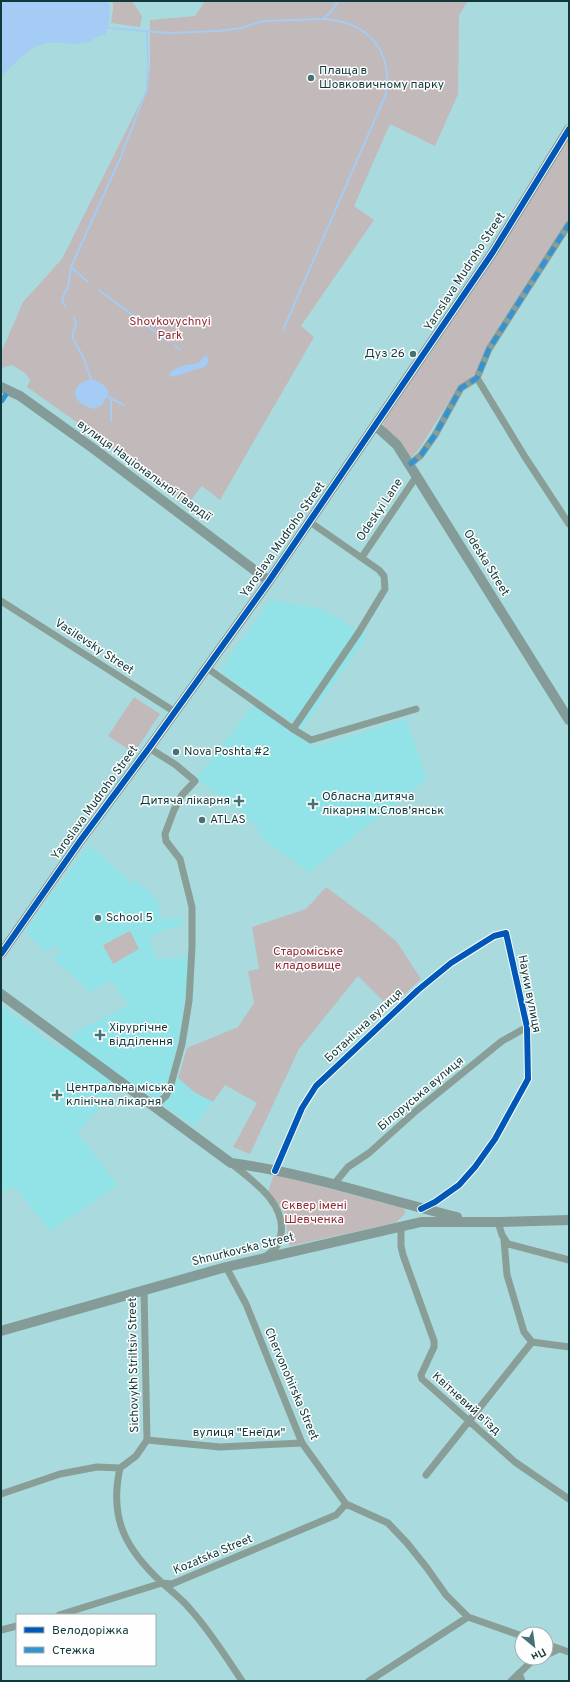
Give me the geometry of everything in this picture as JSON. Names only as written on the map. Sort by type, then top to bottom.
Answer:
[{"type":"street","name":"Yaroslava Mudroho Street","points":[[1,954],[80,841],[270,581],[494,252],[569,129]]},
{"type":"street","points":[[409,465],[421,455],[435,436],[461,388],[477,378],[488,349],[569,224]]},
{"type":"street","points":[[477,378],[525,457],[569,524]]},
{"type":"street","name":"вулиця Національної Гвардії","points":[[1,387],[20,396],[94,449],[270,581]]},
{"type":"street","name":"Odeska Street","points":[[375,425],[397,445],[569,720]]},
{"type":"street","name":"Odeskyi Lane","points":[[362,557],[416,477]]},
{"type":"street","points":[[293,729],[359,632],[386,588],[384,576],[379,570],[310,522]]},
{"type":"street","name":"Vasilevsky Street","points":[[1,601],[175,712]]},
{"type":"street","points":[[207,668],[293,729],[311,740],[416,709]]},
{"type":"street","points":[[149,748],[176,765],[195,781],[182,796],[174,810],[165,834],[166,841],[180,859],[192,907],[192,947],[189,1001],[182,1044],[170,1088],[166,1096],[154,1108]]},
{"type":"street","name":"Науки вулиця","points":[[421,1209],[435,1202],[459,1184],[475,1167],[496,1139],[528,1079],[527,1027],[506,933]]},
{"type":"street","name":"Ботанічна вулиця","points":[[275,1171],[302,1108],[316,1086],[418,990],[451,963],[494,936],[506,933]]},
{"type":"street","points":[[1,994],[154,1108],[231,1163],[274,1203],[280,1214],[282,1227],[280,1240],[276,1249],[266,1256]]},
{"type":"street","name":"Білоруська вулиця","points":[[334,1184],[348,1167],[369,1153],[417,1110],[502,1042],[527,1027]]},
{"type":"street","points":[[231,1163],[334,1184],[421,1209],[472,1221]]},
{"type":"street","name":"Shnurkovska Street","points":[[1,1331],[144,1289],[266,1256],[421,1222],[569,1220]]},
{"type":"street","points":[[498,1222],[504,1240],[507,1275],[524,1332],[532,1342],[569,1347]]},
{"type":"street","name":"Квітневий в'їзд","points":[[398,1227],[401,1228],[400,1246],[434,1340],[434,1347],[421,1375],[422,1379],[515,1462],[569,1499]]},
{"type":"street","points":[[504,1240],[508,1244],[569,1260]]},
{"type":"street","name":"Chervonohirska Street","points":[[226,1267],[246,1304],[302,1443],[346,1504],[388,1523],[427,1568],[446,1595],[468,1617]]},
{"type":"street","name":"Sichovykh Striltsiv Street","points":[[144,1289],[147,1440]]},
{"type":"street","points":[[426,1475],[532,1342]]},
{"type":"street","points":[[1,1494],[60,1474],[97,1467],[120,1468],[136,1456],[147,1440]]},
{"type":"street","name":"вулиця \"Енеїди\"","points":[[147,1440],[220,1447],[302,1443]]},
{"type":"street","points":[[120,1468],[116,1490],[120,1523],[136,1555],[162,1583],[193,1612],[242,1681]]},
{"type":"street","name":"Kozatska Street","points":[[62,1614],[162,1583],[172,1584],[336,1515],[346,1504]]},
{"type":"street","points":[[369,1681],[468,1617],[514,1633]]},
{"type":"street","points":[[1,1630],[16,1626]]},
{"type":"street","points":[[554,1647],[569,1652]]},
{"type":"street","points":[[554,1651],[559,1649]]},
{"type":"street","points":[[511,1681],[527,1666]]},
{"type":"street","points":[[519,1673],[522,1681]]},
{"type":"shaded area","points":[[5,1],[108,1],[110,14],[109,23],[105,35],[99,36],[88,42],[80,44],[48,43],[35,47],[16,61],[1,77],[1,6]]},
{"type":"shaded area","points":[[205,355],[209,358],[207,365],[204,367],[172,377],[169,375],[178,367],[198,363]]},
{"type":"shaded area","points":[[91,379],[102,384],[109,393],[102,405],[95,409],[82,404],[75,395],[75,391],[78,386]]},
{"type":"shaded area","points":[[270,600],[319,608],[368,635],[302,729],[220,671]]},
{"type":"shaded area","name":"Обласна дитяча лікарня м.Слов'янськ","points":[[253,705],[315,747],[406,719],[427,779],[309,872],[262,839],[256,825],[205,784],[196,779]]},
{"type":"shaded area","name":"Центральна міська клінічна лікарня","points":[[89,844],[132,884],[136,880],[158,901],[162,919],[182,918],[182,926],[168,928],[149,937],[156,959],[189,957],[179,1039],[171,1068],[178,1078],[194,1092],[213,1102],[194,1126],[126,1079],[77,1132],[118,1185],[50,1231],[15,1187],[1,1192],[1,1005],[60,1050],[77,1031],[129,1005],[111,981],[90,992],[54,959],[61,952],[58,948],[54,945],[47,953],[25,932]]},
{"type":"green space","points":[[113,1],[132,1],[142,16],[140,27],[111,23]]},
{"type":"green space","name":"Shovkovychnyi Park","points":[[205,1],[468,1],[459,15],[458,94],[435,146],[390,124],[354,206],[374,220],[301,326],[314,337],[220,500],[202,486],[186,506],[102,440],[27,387],[30,380],[25,373],[12,365],[4,367],[1,371],[1,353],[23,302],[62,259],[147,89],[150,66],[150,20],[195,16]]},
{"type":"green space","points":[[569,136],[569,218],[486,347],[475,374],[471,379],[459,386],[419,449],[410,459],[390,436],[383,424],[386,416]]},
{"type":"green space","points":[[134,697],[160,714],[134,753],[108,736]]},
{"type":"green space","name":"Староміське кладовище","points":[[326,887],[397,942],[421,979],[390,1008],[358,976],[299,1049],[250,1154],[233,1147],[257,1103],[225,1085],[213,1102],[194,1092],[178,1078],[187,1048],[238,1027],[254,1003],[248,971],[259,969],[252,927],[306,909]]},
{"type":"green space","points":[[130,931],[139,949],[113,964],[103,945]]},
{"type":"green space","name":"Сквер імені Шевченка","points":[[274,1174],[403,1208],[405,1211],[404,1215],[395,1223],[290,1246],[287,1242],[287,1228],[284,1211],[268,1192]]},
{"type":"waterway","points":[[108,28],[169,33],[219,31],[241,28],[264,21],[323,19],[331,12],[338,1]]},
{"type":"waterway","points":[[283,330],[386,94],[387,78],[385,64],[380,51],[373,40],[364,32],[352,25],[323,19]]},
{"type":"waterway","points":[[65,307],[62,299],[68,287],[71,267],[120,159],[147,89],[147,32]]},
{"type":"waterway","points":[[71,267],[88,282]]},
{"type":"waterway","points":[[99,290],[169,342]]},
{"type":"waterway","points":[[74,317],[76,324],[72,336],[84,359],[92,382]]},
{"type":"waterway","points":[[175,346],[180,349]]},
{"type":"waterway","points":[[106,396],[124,405]]},
{"type":"waterway","points":[[111,397],[111,421]]},
{"type":"marked path","points":[[409,465],[421,455],[435,435],[461,388],[477,378],[489,349],[569,224]]},
{"type":"marked path","points":[[1,402],[9,390]]},
{"type":"cycle path","points":[[1,954],[80,841],[269,581],[493,252],[569,129]]},
{"type":"cycle path","points":[[275,1171],[302,1108],[316,1086],[418,990],[451,963],[494,936],[506,933],[527,1027],[528,1079],[495,1139],[475,1167],[459,1185],[435,1202],[421,1209]]},
{"type":"place","name":"Плаща в Шовковичному парку","points":[[311,78]]},
{"type":"place","name":"Дуз 26","points":[[413,354]]},
{"type":"place","name":"Nova Poshta #2","points":[[176,752]]},
{"type":"place","name":"Дитяча лікарня","points":[[239,801]]},
{"type":"place","name":"Обласна дитяча лікарня м.Слов'янськ","points":[[313,804]]},
{"type":"place","name":"ATLAS","points":[[202,820]]},
{"type":"place","name":"School 5","points":[[98,918]]},
{"type":"place","name":"Хірургічне відділення","points":[[100,1035]]},
{"type":"place","name":"Центральна міська клінічна лікарня","points":[[57,1095]]}]
